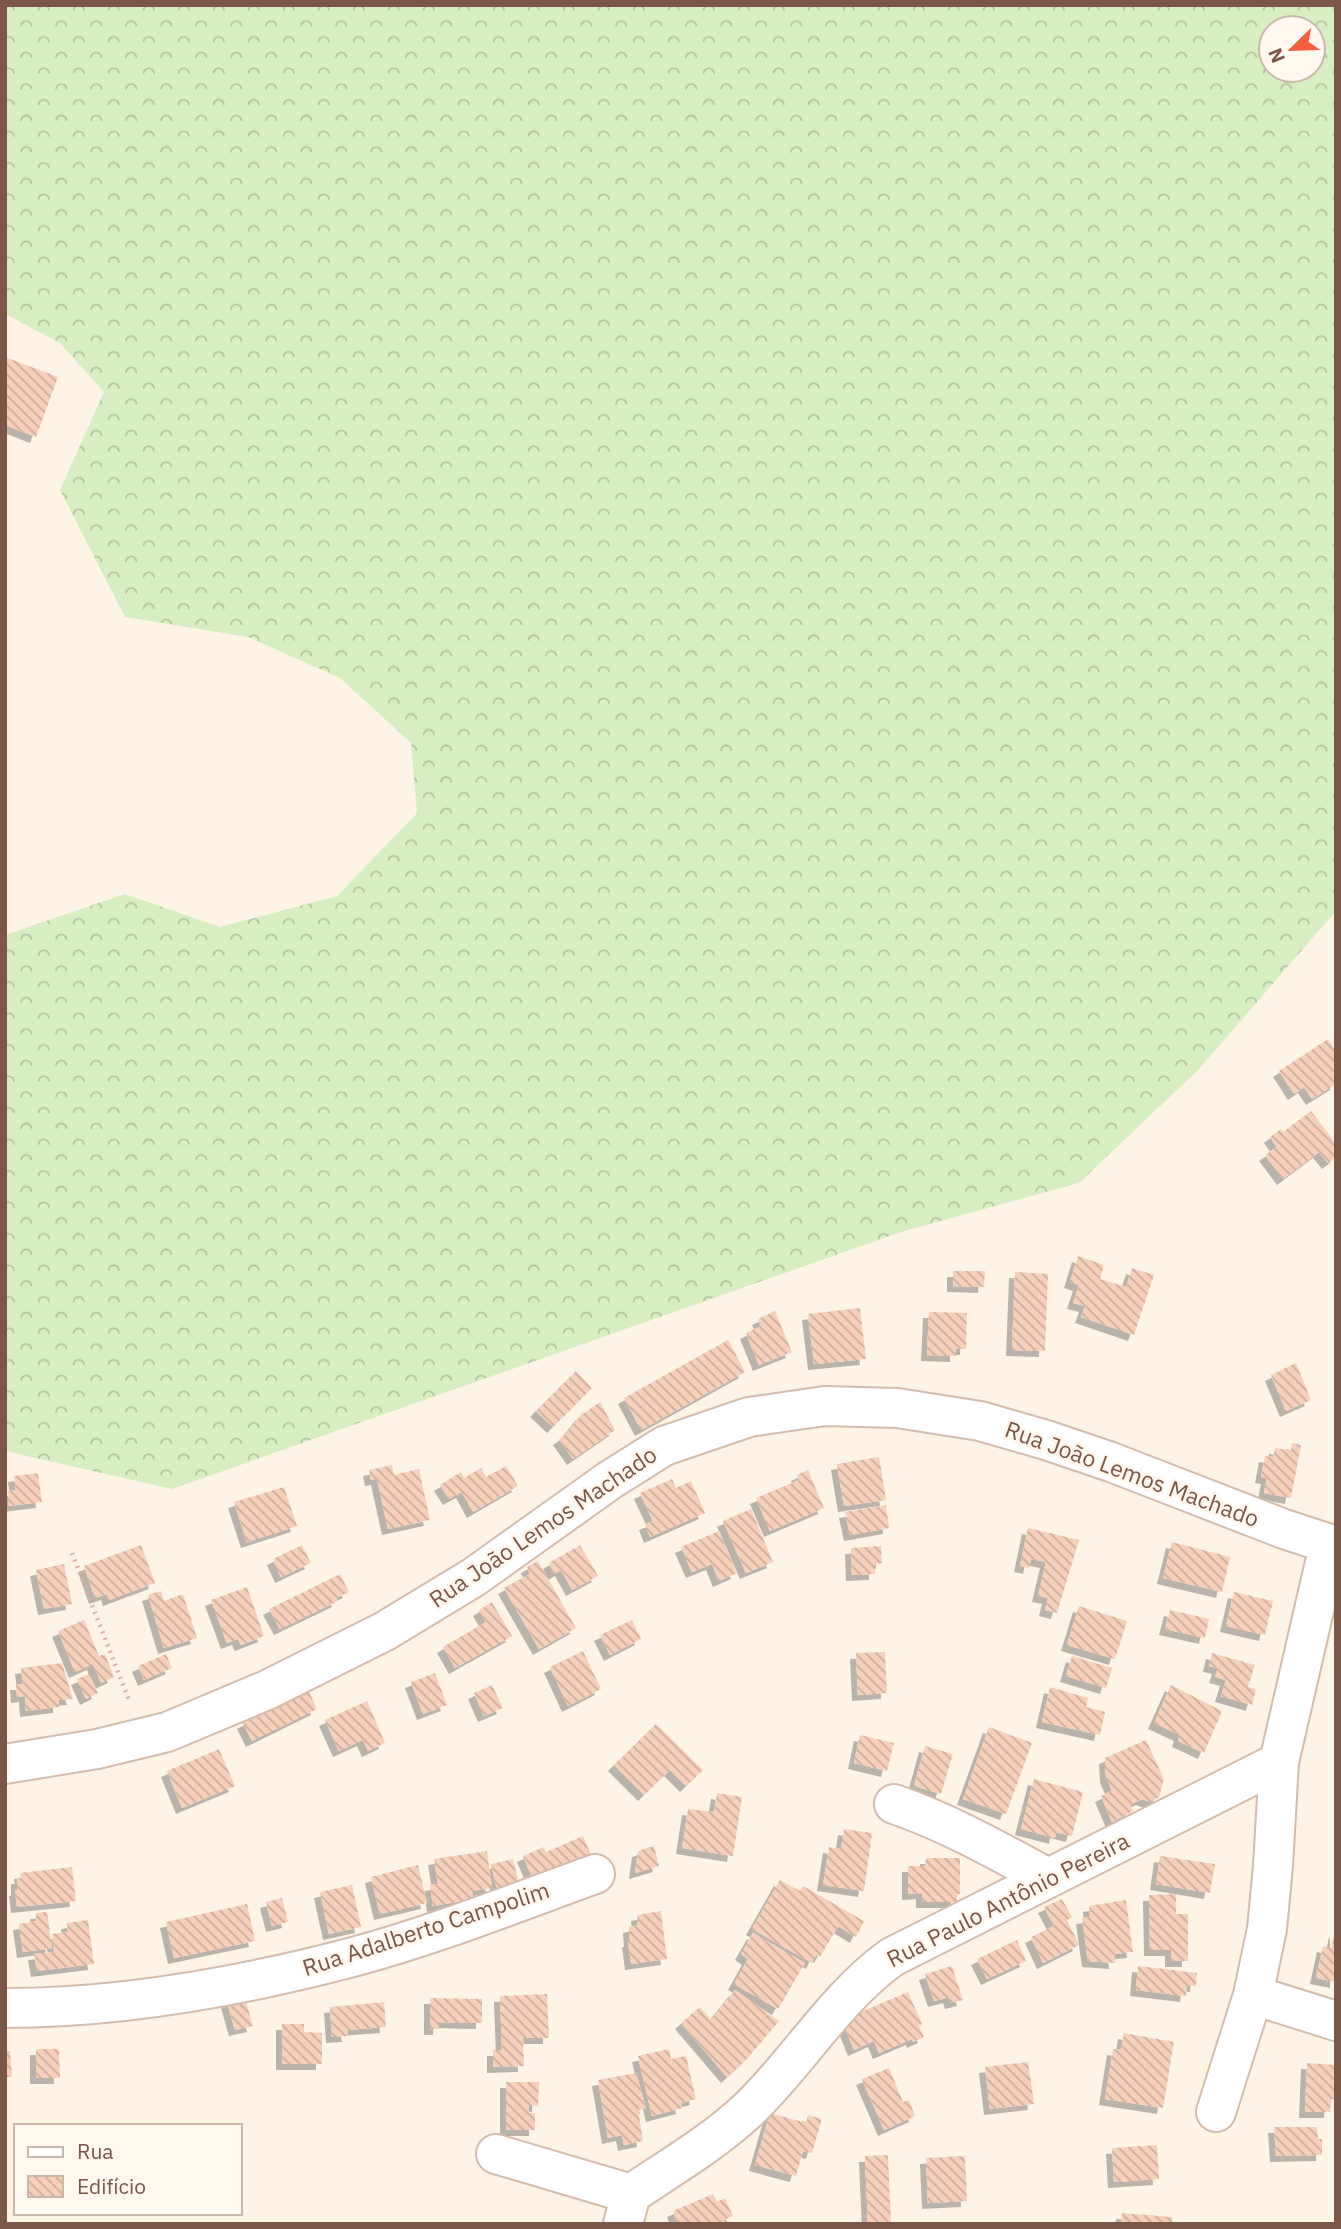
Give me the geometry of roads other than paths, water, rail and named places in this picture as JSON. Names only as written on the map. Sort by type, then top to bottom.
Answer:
[{"type":"street","name":"Rua João Lemos Machado","points":[[5,1764],[97,1749],[179,1726],[267,1690],[385,1630],[474,1577],[610,1480],[664,1446],[749,1417],[825,1406],[897,1408],[980,1421],[1111,1462],[1332,1546]]},
{"type":"street","points":[[1216,2112],[1253,1995],[1267,1929],[1279,1762],[1332,1546]]},
{"type":"street","name":"Rua Paulo Antônio Pereira","points":[[627,2209],[748,2110],[873,1970],[892,1957],[1279,1762]]},
{"type":"street","points":[[894,1804],[964,1832],[1048,1878]]},
{"type":"street","name":"Rua Adalberto Campolim","points":[[5,2008],[90,2005],[178,1995],[257,1980],[355,1956],[421,1936],[595,1874]]},
{"type":"street","points":[[1253,1995],[1336,2021]]},
{"type":"street","points":[[496,2154],[627,2209]]}]
